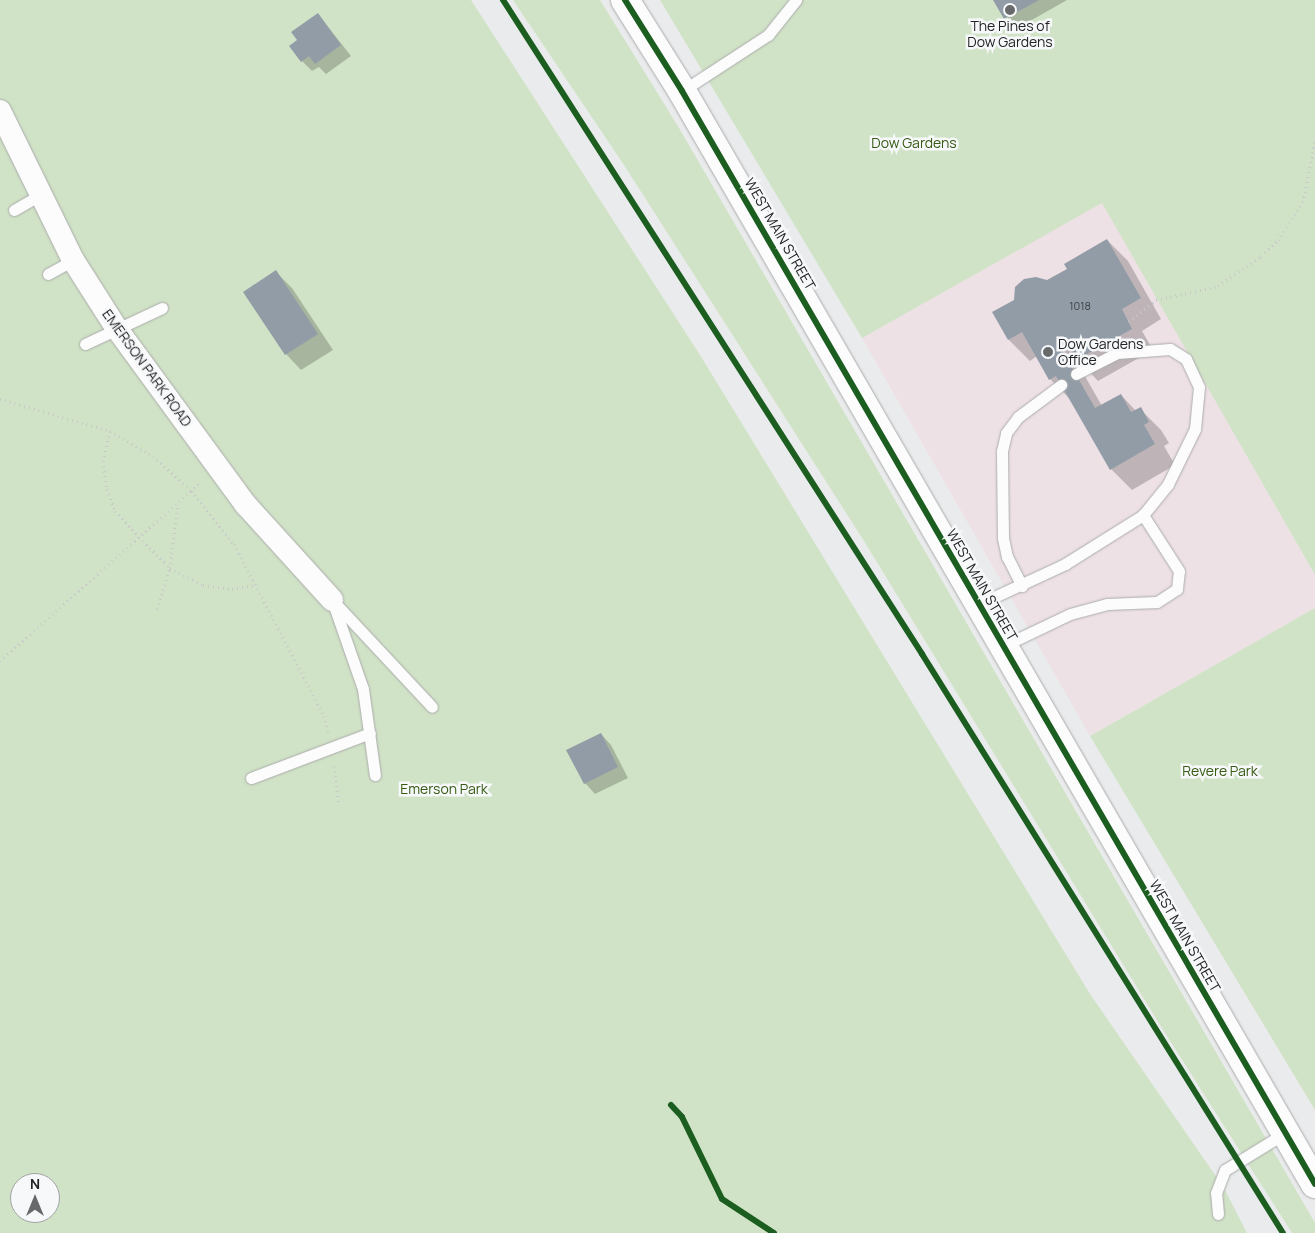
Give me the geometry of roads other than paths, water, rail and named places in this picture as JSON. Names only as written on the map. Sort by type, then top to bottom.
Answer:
[{"type":"street","name":"WEST MAIN STREET","points":[[625,0],[682,91],[1315,1184]]},
{"type":"street","name":"EMERSON PARK ROAD","points":[[2,122],[73,260],[117,329],[246,505],[332,600]]},
{"type":"lane","points":[[682,91],[768,34],[796,0]]},
{"type":"lane","points":[[14,210],[40,195]]},
{"type":"lane","points":[[48,274],[73,260]]},
{"type":"lane","points":[[85,344],[162,308]]},
{"type":"lane","points":[[979,604],[1022,586],[1065,564],[1143,515],[1168,484],[1195,429],[1200,387],[1194,371],[1186,359],[1170,349],[1147,349],[1117,353],[1076,374]]},
{"type":"lane","points":[[1022,586],[1008,557],[1003,538],[1002,451],[1006,433],[1018,417],[1061,385]]},
{"type":"lane","points":[[1004,646],[1070,614],[1108,604],[1157,602],[1177,589],[1179,571],[1143,515]]},
{"type":"lane","points":[[332,600],[432,707]]},
{"type":"lane","points":[[332,600],[363,689],[375,775]]},
{"type":"lane","points":[[251,778],[370,733]]},
{"type":"lane","points":[[1218,1214],[1216,1194],[1225,1170],[1285,1133]]},
{"type":"place","name":"The Pines of Dow Gardens","points":[[1010,10]]},
{"type":"place","name":"Dow Gardens Office","points":[[1048,352]]},
{"type":"park label","name":"Dow Gardens","points":[[914,143]]},
{"type":"park label","name":"Revere Park","points":[[1220,771]]},
{"type":"park label","name":"Emerson Park","points":[[444,789]]}]
